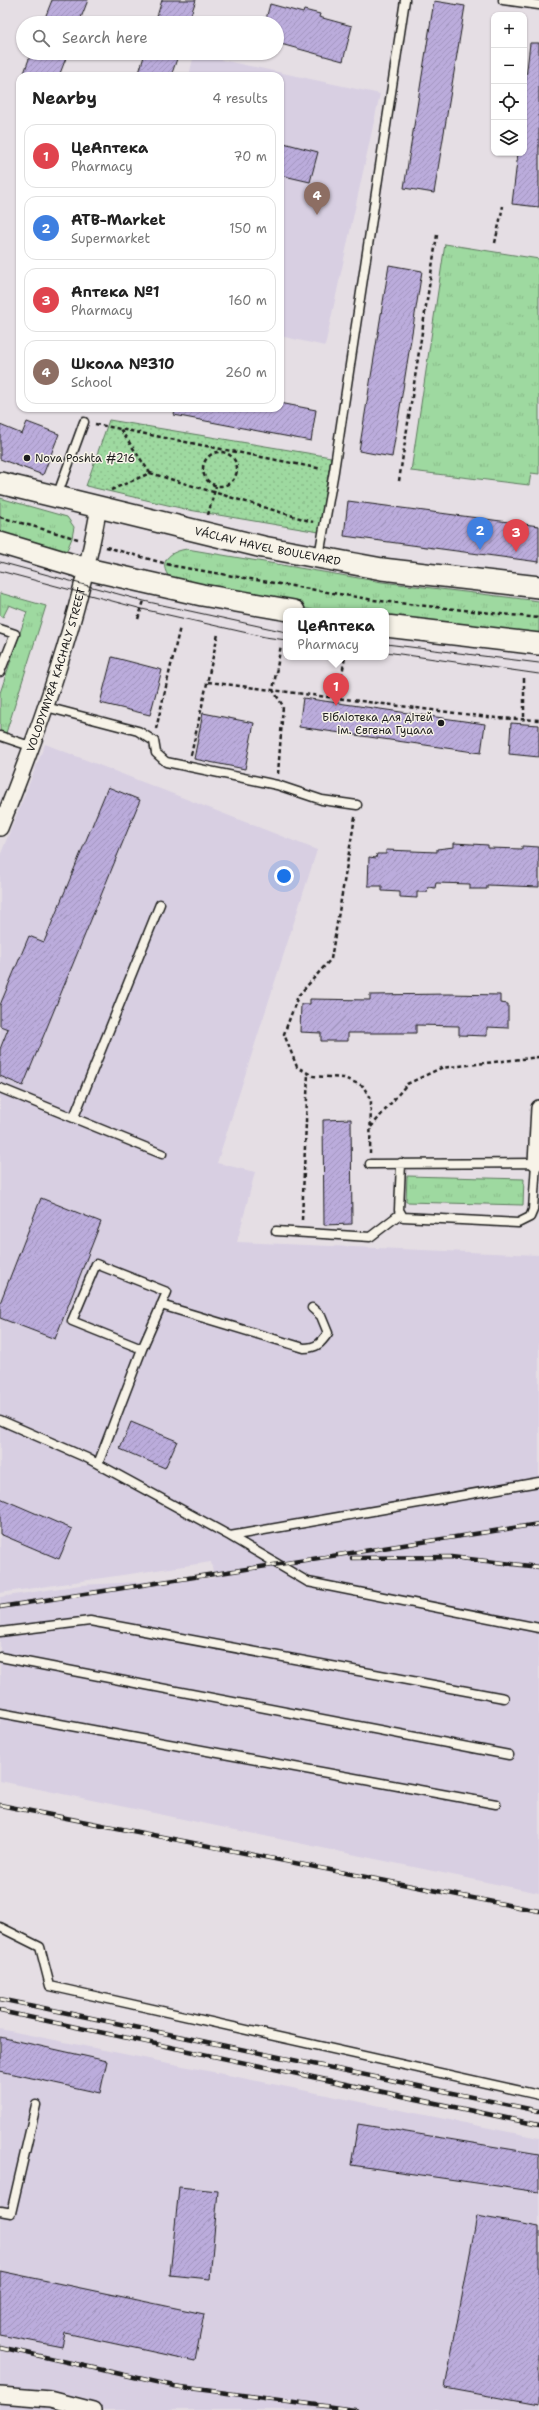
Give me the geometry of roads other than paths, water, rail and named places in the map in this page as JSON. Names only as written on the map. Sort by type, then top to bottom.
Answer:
[{"type":"main road","name":"VÁCLAV HAVEL BOULEVARD","points":[[0,482],[56,497],[103,500],[263,547],[382,568],[539,587]]},
{"type":"main road","points":[[0,543],[87,569],[202,595],[283,609]]},
{"type":"main road","points":[[389,626],[539,644]]},
{"type":"street","name":"VOLODYMYRA KACHALY STREET","points":[[0,828],[46,707],[87,569],[103,500]]},
{"type":"street","points":[[536,1163],[539,1108]]},
{"type":"street","points":[[0,2394],[50,2399],[93,2410]]},
{"type":"lane","points":[[319,556],[323,525],[334,471],[405,0]]},
{"type":"lane","points":[[503,0],[539,5]]},
{"type":"lane","points":[[56,497],[84,422]]},
{"type":"lane","points":[[0,629],[15,634],[0,672]]},
{"type":"lane","points":[[46,707],[138,731],[154,741],[156,753],[161,759],[188,767],[277,785],[322,800],[357,805]]},
{"type":"lane","points":[[0,736],[32,747]]},
{"type":"lane","points":[[74,1117],[160,904]]},
{"type":"lane","points":[[0,1088],[162,1154]]},
{"type":"lane","points":[[370,1164],[402,1163],[536,1163],[533,1210],[530,1217],[518,1224],[407,1219],[400,1214],[399,1210],[402,1163]]},
{"type":"lane","points":[[276,1231],[370,1237],[400,1214]]},
{"type":"lane","points":[[98,1464],[142,1349],[167,1292],[96,1264],[72,1321],[142,1349]]},
{"type":"lane","points":[[161,1305],[304,1348],[312,1348],[321,1343],[328,1332],[321,1316],[312,1308]]},
{"type":"lane","points":[[0,1420],[98,1464],[230,1536],[308,1582],[539,1628]]},
{"type":"lane","points":[[230,1536],[539,1482]]},
{"type":"lane","points":[[0,1632],[90,1621],[504,1698]]},
{"type":"lane","points":[[0,1657],[509,1755]]},
{"type":"lane","points":[[0,1713],[496,1804]]},
{"type":"lane","points":[[0,1927],[40,1947],[50,1986],[539,2095]]},
{"type":"lane","points":[[0,2211],[11,2213],[36,2105]]},
{"type":"tram line","points":[[0,562],[144,601],[283,631]]},
{"type":"tram line","points":[[0,571],[142,609],[265,637],[283,640]]},
{"type":"tram line","points":[[389,644],[539,663]]},
{"type":"tram line","points":[[389,652],[539,674]]},
{"type":"railway","points":[[0,1607],[539,1524]]},
{"type":"railway","points":[[352,1558],[451,1557],[539,1567]]},
{"type":"railway","points":[[0,1805],[539,1911]]},
{"type":"railway","points":[[0,1999],[539,2111]]},
{"type":"railway","points":[[0,2011],[539,2125]]},
{"type":"railway","points":[[0,2347],[174,2386],[355,2410]]},
{"type":"place","name":"Школа №310","points":[[317,215]]},
{"type":"place","name":"Nova Poshta #216","points":[[27,458]]},
{"type":"place","name":"ATB-Market","points":[[480,550]]},
{"type":"place","name":"Аптека №1","points":[[516,552]]},
{"type":"place","name":"ЦеАптека","points":[[336,706]]},
{"type":"place","name":"Бібліотека для дітей ім. Євгена Гуцала","points":[[441,723]]}]
